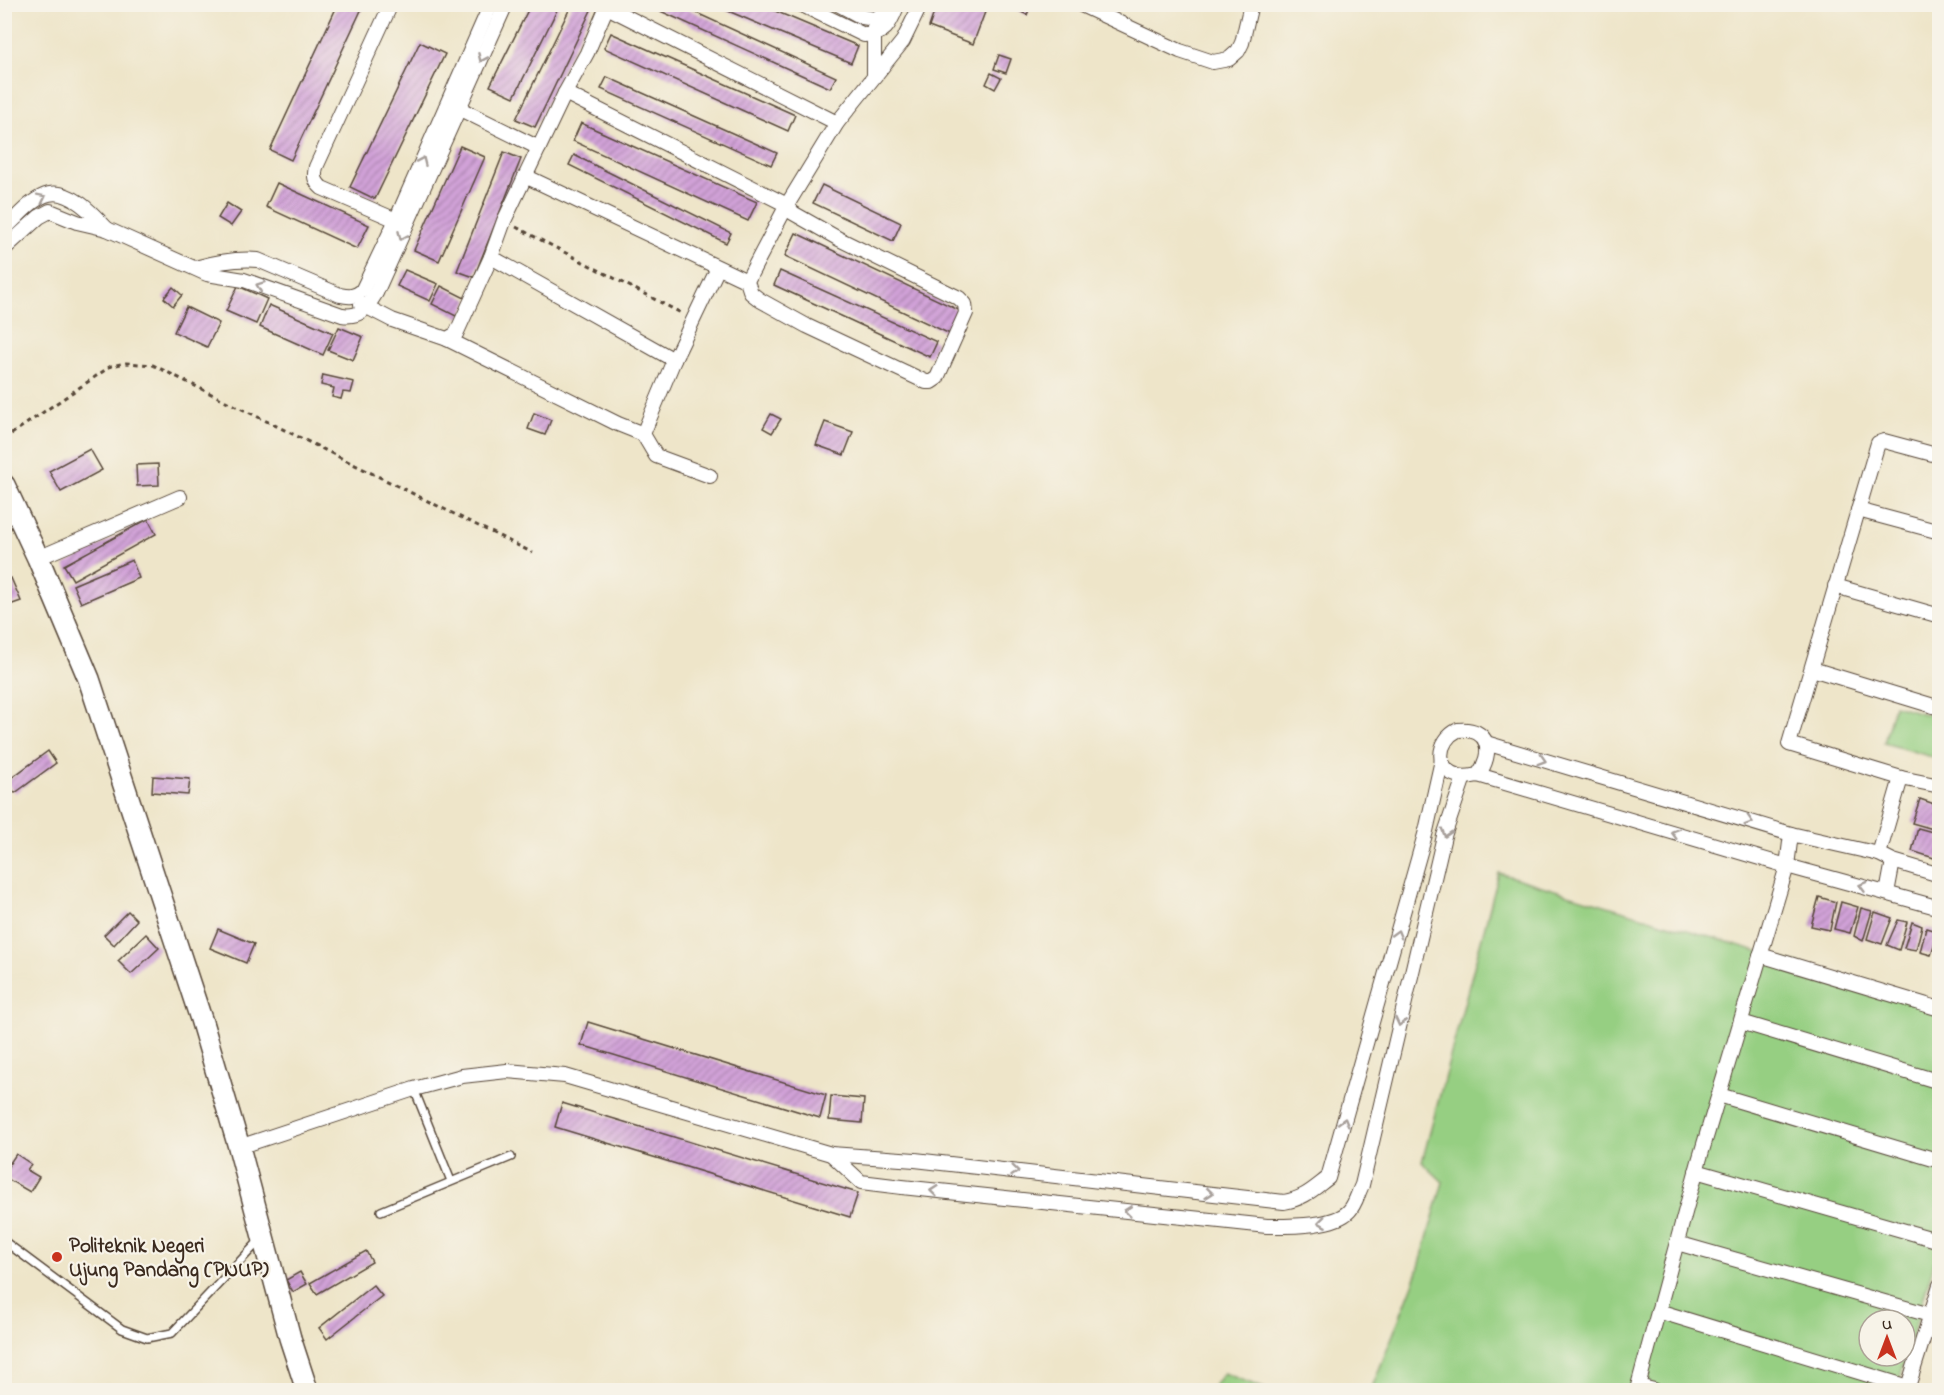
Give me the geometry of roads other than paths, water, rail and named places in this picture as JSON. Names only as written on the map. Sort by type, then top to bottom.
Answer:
[{"type":"main road","points":[[4,484],[89,679],[201,1019],[239,1147],[290,1338],[307,1390]]},
{"type":"street","points":[[391,4],[316,167],[315,179],[322,188],[396,220]]},
{"type":"street","points":[[4,249],[44,213],[50,211],[77,222],[107,229],[215,276],[244,280],[342,315],[357,315],[367,308],[376,293],[454,106],[492,4]]},
{"type":"street","points":[[349,297],[356,296],[362,291],[506,4]]},
{"type":"street","points":[[800,4],[864,35],[873,35],[883,31],[890,23],[898,4]]},
{"type":"street","points":[[838,4],[862,17],[875,19]]},
{"type":"street","points":[[874,75],[875,19],[880,15],[885,4]]},
{"type":"street","points":[[747,282],[788,205],[837,123],[903,41],[921,4]]},
{"type":"street","points":[[1079,4],[1180,51],[1213,62],[1229,59],[1238,51],[1251,4]]},
{"type":"street","points":[[447,339],[456,334],[504,221],[608,6],[837,123]]},
{"type":"street","points":[[525,176],[747,282],[751,293],[760,300],[807,326],[926,382],[937,378],[966,313],[965,304],[959,298],[830,234],[793,213],[788,205],[565,93]]},
{"type":"street","points":[[454,106],[539,148]]},
{"type":"street","points":[[4,229],[34,202],[48,194],[64,195],[87,207],[107,229]]},
{"type":"street","points":[[77,222],[87,207]]},
{"type":"street","points":[[490,257],[674,360]]},
{"type":"street","points":[[195,268],[216,262],[258,260],[349,297],[392,320],[447,339],[618,424],[643,434],[656,456],[710,476]]},
{"type":"street","points":[[215,276],[216,262]]},
{"type":"street","points":[[643,434],[674,360],[718,268]]},
{"type":"street","points":[[1940,456],[1884,441],[1878,443],[1789,744],[1901,778],[1940,786]]},
{"type":"street","points":[[38,558],[180,497]]},
{"type":"street","points":[[1858,510],[1940,532]]},
{"type":"street","points":[[1835,586],[1940,616]]},
{"type":"street","points":[[1812,669],[1940,708]]},
{"type":"street","points":[[239,1147],[414,1089],[462,1076],[507,1071],[565,1076],[831,1154],[915,1160],[1284,1202],[1307,1196],[1328,1178],[1426,831],[1442,760],[1442,745],[1458,730],[1473,731],[1486,743],[1487,761],[1478,775]]},
{"type":"street","points":[[1486,743],[1791,834],[1879,855],[1940,875]]},
{"type":"street","points":[[1442,760],[1450,772],[1464,777],[1478,775],[1787,866],[1940,908]]},
{"type":"street","points":[[831,1154],[861,1182],[1267,1226],[1330,1222],[1349,1210],[1362,1185],[1444,836],[1464,777]]},
{"type":"street","points":[[1879,855],[1901,778]]},
{"type":"street","points":[[1654,1390],[1638,1386],[1696,1171],[1787,866],[1791,834]]},
{"type":"street","points":[[1887,893],[1893,861]]},
{"type":"street","points":[[1760,956],[1940,1009]]},
{"type":"street","points":[[1741,1022],[1940,1082]]},
{"type":"street","points":[[1719,1095],[1940,1161]]},
{"type":"street","points":[[1696,1171],[1940,1241]]},
{"type":"street","points":[[1677,1243],[1930,1315]]},
{"type":"street","points":[[1658,1311],[1908,1389],[1940,1285]]},
{"type":"lane","points":[[414,1089],[451,1181]]},
{"type":"lane","points":[[381,1211],[511,1157]]},
{"type":"lane","points":[[4,1241],[122,1329],[147,1338],[172,1333],[262,1237]]},
{"type":"place","name":"Politeknik Negeri Ujung Pandang (PNUP)","points":[[57,1257]]}]
